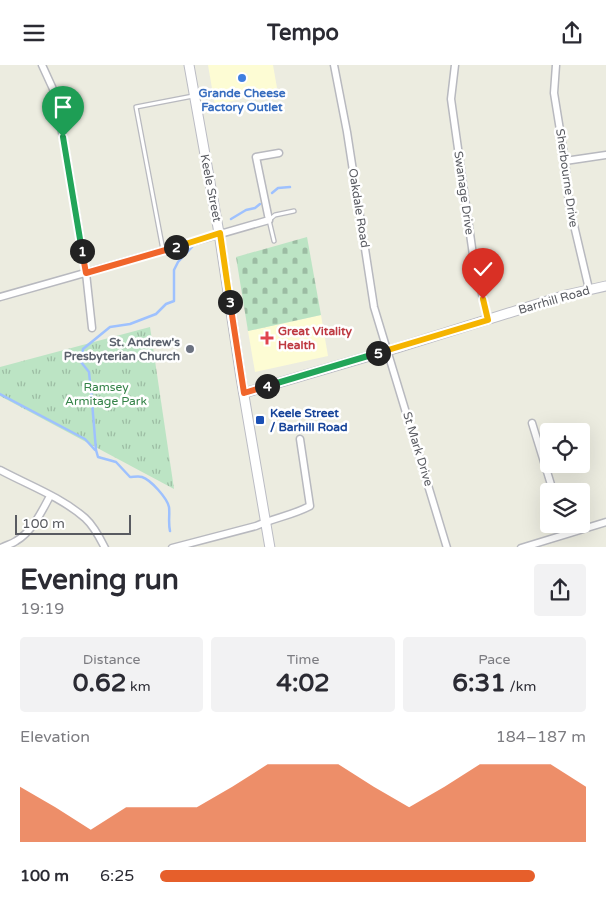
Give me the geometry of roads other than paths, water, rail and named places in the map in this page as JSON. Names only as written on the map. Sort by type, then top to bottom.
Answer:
[{"type":"main road","name":"Keele Street","points":[[189,65],[220,233],[270,547]]},
{"type":"main road","name":"Barrhill Road","points":[[244,393],[566,295],[606,286]]},
{"type":"street","points":[[42,65],[53,89],[86,273],[92,328]]},
{"type":"street","name":"Oakdale Road","points":[[334,65],[347,132],[374,307],[388,350]]},
{"type":"street","name":"Swanage Drive","points":[[455,65],[451,99],[473,255],[488,320]]},
{"type":"street","name":"Sherbourne Drive","points":[[556,65],[554,93],[566,161],[569,204],[589,289]]},
{"type":"street","points":[[0,297],[269,220],[256,157],[278,153]]},
{"type":"street","points":[[566,161],[606,155]]},
{"type":"street","name":"St Mark Drive","points":[[388,350],[447,547]]},
{"type":"street","points":[[532,423],[551,483]]},
{"type":"street","points":[[172,547],[256,526],[266,521],[294,514],[310,506],[300,439]]},
{"type":"street","points":[[0,470],[50,496],[86,519],[105,547]]},
{"type":"street","points":[[1,547],[17,541],[24,534],[38,517],[50,496]]},
{"type":"street","points":[[590,526],[606,522]]},
{"type":"street","points":[[520,547],[566,533]]},
{"type":"lane","points":[[163,251],[136,107],[194,96]]},
{"type":"lane","points":[[274,241],[269,220],[275,215],[294,211]]},
{"type":"waterway","points":[[272,193],[278,188],[290,187]]},
{"type":"waterway","points":[[231,219],[260,204]]},
{"type":"waterway","points":[[90,382],[89,372],[81,362],[83,349],[110,327],[130,324],[156,314],[166,304],[174,301],[174,270],[178,262],[192,247]]},
{"type":"waterway","points":[[91,390],[98,457],[116,462],[130,477],[142,477],[154,485],[162,494],[169,507],[170,531]]},
{"type":"waterway","points":[[0,394],[85,439],[95,450]]},
{"type":"place","name":"Grande Cheese Factory Outlet","points":[[242,78]]},
{"type":"place","name":"Great Vitality Health","points":[[267,338]]},
{"type":"place","name":"St. Andrew's Presbyterian Church","points":[[190,349]]},
{"type":"place","name":"Keele Street / Barhill Road","points":[[260,420]]},
{"type":"park label","name":"Ramsey Armitage Park","points":[[106,394]]}]
